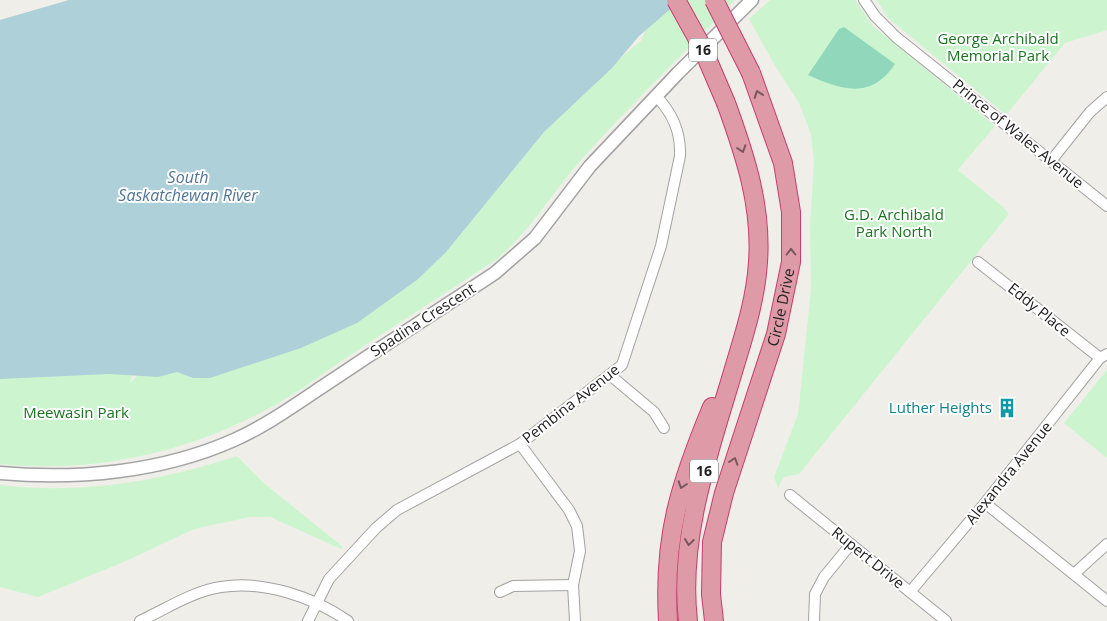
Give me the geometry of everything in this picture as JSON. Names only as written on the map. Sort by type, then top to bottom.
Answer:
[{"type":"highway","name":"Circle Drive","points":[[676,0],[702,47],[726,103],[752,182],[757,213],[758,262],[747,326],[707,459],[689,540],[686,580],[688,621]]},
{"type":"highway","name":"Circle Drive","points":[[714,0],[751,73],[783,163],[790,212],[790,262],[776,334],[724,493],[712,542],[711,594],[714,621]]},
{"type":"highway","points":[[668,621],[667,559],[675,506],[692,455],[747,326]]},
{"type":"street","name":"Spadina Crescent","points":[[0,473],[66,476],[121,471],[177,459],[214,448],[234,440],[270,420],[507,263],[535,238],[590,166],[752,0]]},
{"type":"street","name":"Prince of Wales Avenue","points":[[864,0],[875,16],[896,37],[1107,206]]},
{"type":"street","name":"Pembina Avenue","points":[[308,621],[329,579],[352,552],[397,510],[520,444],[622,365],[661,246],[680,156],[677,127],[666,107],[657,97]]},
{"type":"street","points":[[1051,161],[1090,112],[1107,97]]},
{"type":"street","name":"Eddy Place","points":[[978,262],[1103,356]]},
{"type":"street","name":"Alexandra Avenue","points":[[910,592],[985,503],[1103,356]]},
{"type":"street","points":[[610,375],[654,412],[664,428]]},
{"type":"street","points":[[520,444],[569,510],[577,526],[580,551],[573,585],[575,621]]},
{"type":"street","name":"Rupert Drive","points":[[790,495],[946,621]]},
{"type":"street","points":[[985,503],[1107,601]]},
{"type":"street","points":[[814,621],[815,594],[824,578],[851,544]]},
{"type":"street","points":[[1074,574],[1107,544]]},
{"type":"street","points":[[500,592],[513,586],[573,585]]},
{"type":"street","points":[[140,621],[192,596],[221,587],[248,586],[275,590],[316,603],[348,621]]},
{"type":"green space","name":"Meewasin Park","points":[[675,0],[735,0],[581,160],[520,236],[497,259],[289,397],[235,425],[170,449],[137,457],[69,466],[0,464],[0,365],[133,370],[130,383],[144,369],[529,144],[608,68],[641,41],[648,24]]},
{"type":"green space","name":"G.D. Archibald Park North","points":[[770,0],[855,0],[873,26],[995,126],[958,170],[1009,214],[799,474],[784,477],[778,488],[774,477],[798,414],[811,289],[810,225],[814,163],[811,134],[799,103],[774,64],[749,19]]},
{"type":"green space","name":"George Archibald Memorial Park","points":[[877,0],[1107,0],[1107,30],[1065,43],[1006,115],[888,18]]},
{"type":"green space","points":[[844,27],[895,64],[876,83],[855,89],[844,88],[808,75],[839,29]]},
{"type":"green space","points":[[1107,370],[1107,458],[1064,423]]},
{"type":"green space","points":[[237,456],[265,484],[343,547],[341,549],[270,517],[250,517],[194,529],[126,561],[38,597],[0,587],[0,485],[60,488],[120,484],[150,479]]},
{"type":"water","name":"South Saskatchewan River","points":[[69,0],[681,0],[639,36],[612,68],[544,132],[446,252],[417,280],[357,323],[301,348],[210,378],[193,378],[177,372],[158,377],[109,374],[0,379],[0,20]]},
{"type":"place","name":"Luther Heights","points":[[1007,408]]}]
